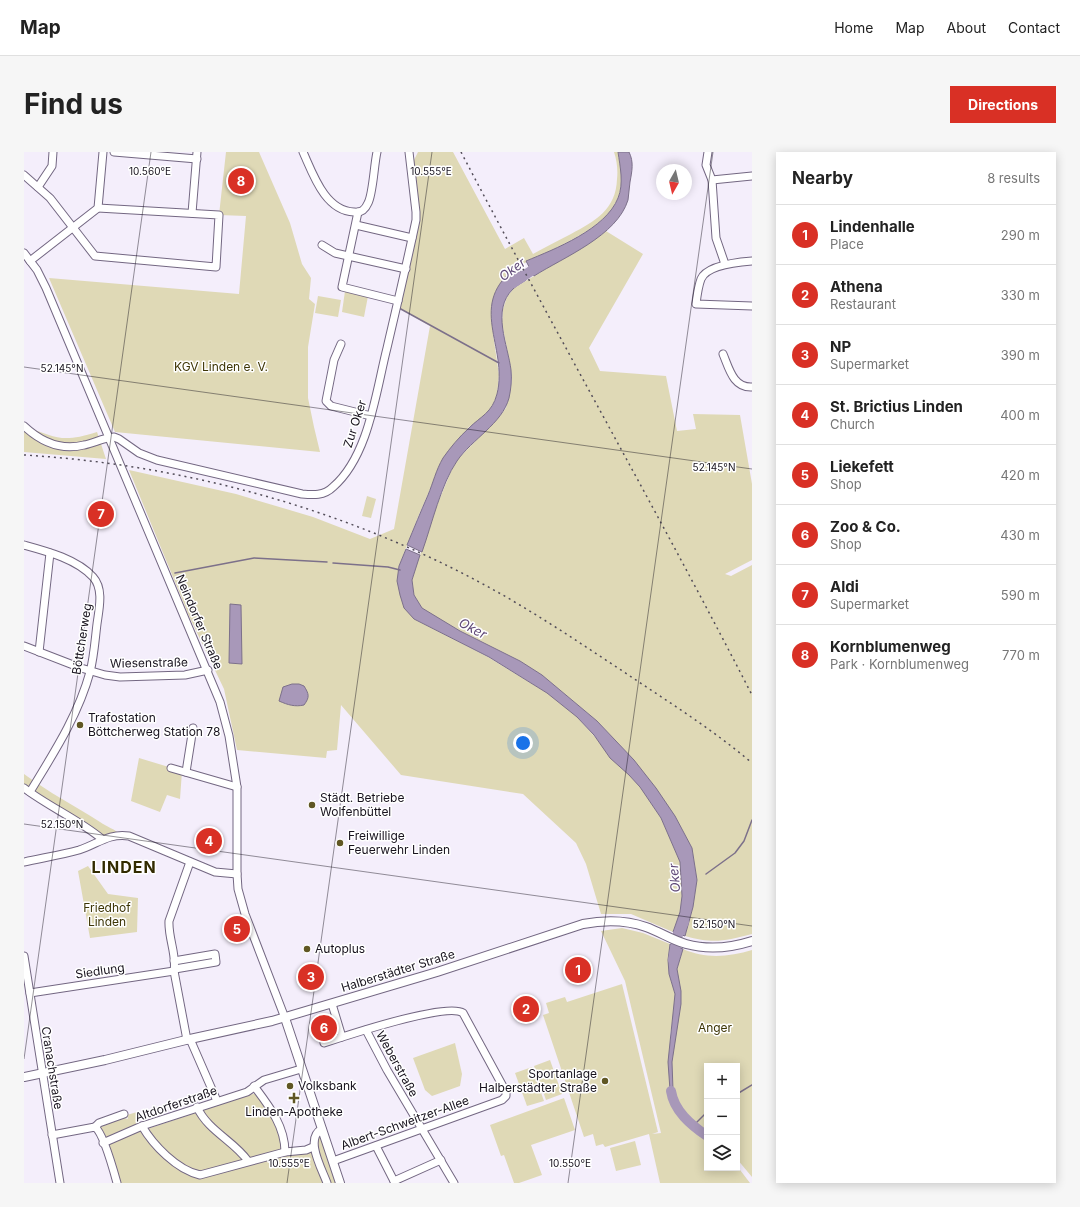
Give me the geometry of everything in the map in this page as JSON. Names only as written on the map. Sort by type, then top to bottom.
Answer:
[{"type":"main road","name":"Halberstädter Straße","points":[[24,1077],[106,1060],[188,1039],[285,1018],[502,951],[583,924],[606,921],[634,924],[646,927],[686,944],[700,947],[720,948],[736,946],[752,941]]},
{"type":"main road","points":[[285,1018],[340,1183]]},
{"type":"street","points":[[38,187],[52,166],[53,152]]},
{"type":"street","points":[[98,208],[103,152]]},
{"type":"street","points":[[114,152],[197,155],[192,213]]},
{"type":"street","points":[[303,152],[325,196],[340,208],[351,212],[358,212],[365,208],[370,201],[377,152]]},
{"type":"street","name":"Zur Oker","points":[[108,437],[119,439],[139,453],[157,460],[292,492],[318,495],[332,489],[345,475],[359,452],[366,433],[406,269],[416,212],[409,152]]},
{"type":"street","points":[[708,152],[707,169],[712,180],[716,238],[725,264]]},
{"type":"street","points":[[24,175],[50,198],[73,227],[95,256],[216,267],[219,215],[98,208],[73,227],[30,260]]},
{"type":"street","points":[[712,180],[752,176]]},
{"type":"street","points":[[358,212],[342,287],[398,301]]},
{"type":"street","points":[[356,225],[412,238]]},
{"type":"street","points":[[322,245],[335,252],[406,269]]},
{"type":"street","name":"Neindorfer Straße","points":[[24,253],[37,270],[46,288],[208,670],[220,702],[229,736],[237,786],[238,889],[245,914],[285,1018]]},
{"type":"street","points":[[752,261],[725,264],[707,272],[701,277],[696,304],[752,306]]},
{"type":"street","points":[[341,344],[334,360],[326,401],[330,406],[371,416]]},
{"type":"street","points":[[723,354],[738,383],[744,386],[752,386]]},
{"type":"street","points":[[24,426],[40,440],[56,446],[66,447],[83,445],[108,437]]},
{"type":"street","name":"Böttcherweg","points":[[24,545],[50,552],[85,570],[92,577],[99,589],[100,602],[90,671],[81,698],[68,728],[30,792]]},
{"type":"street","points":[[39,652],[50,552]]},
{"type":"street","name":"Wiesenstraße","points":[[24,646],[90,671],[120,677],[185,675],[208,670]]},
{"type":"street","points":[[186,772],[193,728]]},
{"type":"street","points":[[171,768],[237,786]]},
{"type":"street","points":[[24,788],[62,814],[88,828],[102,839]]},
{"type":"street","points":[[24,862],[78,850],[102,839],[121,835],[129,836],[190,862],[221,873],[237,874]]},
{"type":"street","points":[[190,862],[169,921],[169,927],[174,970],[188,1039],[217,1102]]},
{"type":"street","name":"Siedlung","points":[[30,992],[174,970],[216,962],[215,954],[174,961]]},
{"type":"street","name":"Cranachstraße","points":[[24,956],[60,1183]]},
{"type":"street","points":[[332,1004],[342,1037]]},
{"type":"street","name":"Albert-Schweitzer-Allee","points":[[333,1161],[502,1100],[506,1096],[506,1092],[463,1013],[460,1011],[455,1010],[412,1017],[366,1030]]},
{"type":"street","points":[[324,1043],[366,1030]]},
{"type":"street","name":"Weberstraße","points":[[366,1030],[387,1070],[454,1183]]},
{"type":"street","name":"Altdorferstraße","points":[[104,1143],[142,1126],[247,1092],[264,1080],[301,1069]]},
{"type":"street","points":[[254,1086],[276,1117],[281,1127],[284,1134],[285,1152]]},
{"type":"street","points":[[197,1107],[200,1114],[209,1124],[248,1162]]},
{"type":"street","name":"Altdorferstraße","points":[[52,1135],[95,1127],[99,1123],[124,1114]]},
{"type":"street","points":[[142,1126],[153,1142],[165,1154],[180,1167],[195,1174],[204,1175],[285,1152],[306,1150],[313,1147]]},
{"type":"street","points":[[95,1127],[98,1129],[104,1143],[118,1183]]},
{"type":"street","points":[[322,1129],[315,1135],[313,1147],[327,1183]]},
{"type":"street","points":[[376,1146],[395,1182],[441,1160]]},
{"type":"green space","name":"KGV Linden e. V.","points":[[226,152],[259,152],[290,223],[302,264],[311,278],[309,299],[315,304],[308,347],[308,398],[320,452],[115,432],[49,278],[239,294],[246,216],[219,215]]},
{"type":"green space","points":[[418,152],[453,152],[505,249],[524,238],[533,254],[596,219],[608,207],[616,190],[617,169],[614,152],[618,152],[621,186],[618,197],[611,210],[600,222],[585,232],[507,274],[493,334],[499,375],[497,395],[492,407],[485,416],[469,427],[444,457],[399,566],[414,619],[488,657],[547,693],[577,717],[640,787],[661,818],[680,862],[682,896],[680,912],[673,932],[631,914],[601,914],[586,864],[576,843],[523,794],[401,775],[341,705],[337,750],[327,751],[326,758],[237,750],[224,689],[189,616],[129,470],[236,494],[313,517],[370,539],[394,529],[430,326],[399,308],[418,220],[413,162]],"holes":[[[230,605],[242,664],[229,663]]]},
{"type":"green space","points":[[606,231],[643,254],[589,348],[600,371],[666,376],[677,431],[696,429],[693,414],[740,415],[752,484],[752,560],[725,574],[731,576],[752,565],[752,934],[726,940],[712,941],[685,936],[693,907],[697,880],[692,848],[675,816],[634,760],[597,721],[542,675],[520,661],[460,631],[432,615],[422,608],[414,595],[412,580],[435,510],[452,469],[458,459],[506,408],[512,380],[502,323],[503,309],[507,297],[514,288],[589,243]]},
{"type":"green space","points":[[345,291],[368,296],[364,317],[342,312]]},
{"type":"green space","points":[[318,296],[341,300],[338,317],[315,313]]},
{"type":"green space","points":[[24,426],[44,434],[60,438],[75,437],[97,432],[106,459],[24,452]]},
{"type":"green space","points":[[367,496],[376,499],[371,518],[362,516]]},
{"type":"green space","points":[[139,758],[182,771],[180,799],[167,795],[160,812],[131,801]]},
{"type":"green space","points":[[24,774],[121,835],[102,839],[24,788]]},
{"type":"green space","name":"Friedhof Linden","points":[[88,866],[108,894],[138,898],[137,932],[90,938],[78,871]]},
{"type":"green space","points":[[622,928],[643,933],[670,944],[668,960],[669,974],[675,994],[675,1004],[670,1035],[670,1090],[673,1101],[691,1124],[704,1134],[704,1171],[740,1170],[750,1183],[660,1183],[649,1134],[605,1147],[603,1144],[596,1146],[593,1134],[584,1137],[543,1015],[549,1013],[546,1003],[565,997],[567,1002],[622,984],[658,1132],[652,1134],[661,1133],[625,981],[601,931]]},
{"type":"green space","name":"Anger","points":[[683,949],[708,956],[735,954],[752,950],[752,1177],[740,1163],[740,1063],[704,1063],[704,1129],[695,1123],[685,1112],[677,1101],[673,1090],[672,1062],[677,969]]},
{"type":"green space","points":[[455,1043],[462,1074],[460,1086],[432,1096],[425,1090],[413,1058]]},
{"type":"green space","points":[[550,1060],[562,1094],[546,1100],[534,1066]]},
{"type":"green space","points":[[532,1067],[544,1101],[527,1106],[515,1073]]},
{"type":"green space","points":[[256,1093],[283,1134],[290,1149],[313,1147],[322,1129],[340,1183],[115,1183],[96,1129],[103,1124],[119,1118],[128,1119],[127,1115],[137,1112],[139,1121],[136,1122],[139,1124],[141,1131]]},
{"type":"green space","points":[[564,1098],[575,1130],[531,1145],[542,1175],[519,1183],[514,1183],[504,1155],[501,1156],[490,1125]]},
{"type":"green space","points":[[635,1141],[641,1165],[616,1171],[610,1148]]},
{"type":"shaded area","points":[[618,152],[629,152],[632,163],[628,200],[622,213],[601,235],[574,253],[534,276],[526,261],[578,237],[603,219],[612,209],[618,198],[621,187]]},
{"type":"shaded area","points":[[518,266],[526,280],[513,289],[506,297],[502,317],[511,370],[509,398],[500,416],[463,453],[451,470],[422,552],[407,545],[436,472],[443,458],[455,443],[465,431],[486,414],[495,400],[499,376],[491,311],[494,295],[502,280]]},
{"type":"shaded area","points":[[406,549],[420,555],[412,580],[414,595],[422,608],[460,631],[520,661],[542,675],[597,721],[634,760],[656,788],[675,816],[692,848],[697,880],[693,907],[685,936],[673,932],[680,912],[682,896],[680,862],[661,818],[640,787],[610,758],[594,735],[577,717],[547,693],[489,657],[414,619],[404,608],[397,581],[399,566]]},
{"type":"shaded area","points":[[230,604],[241,605],[242,664],[229,663]]},
{"type":"shaded area","points":[[292,684],[299,684],[304,686],[306,689],[308,698],[304,705],[298,706],[285,704],[279,701],[283,687]]},
{"type":"shaded area","points":[[670,944],[683,949],[677,969],[681,991],[681,1004],[672,1062],[673,1090],[677,1101],[695,1123],[704,1129],[704,1134],[691,1124],[681,1112],[673,1101],[670,1090],[668,1062],[675,994],[669,974],[668,960]]},
{"type":"waterway","name":"Oker","points":[[513,283],[543,263]]},
{"type":"waterway","points":[[399,308],[499,363]]},
{"type":"waterway","points":[[175,573],[254,558],[327,562]]},
{"type":"waterway","points":[[333,563],[388,567],[400,570]]},
{"type":"waterway","points":[[706,874],[735,853],[744,841],[752,820]]},
{"type":"waterway","name":"Oker","points":[[673,960],[678,934],[684,922]]},
{"type":"waterway","points":[[740,1092],[752,1085]]},
{"type":"waterway","name":"Oker","points":[[671,1091],[679,1111],[689,1122],[706,1135]]},
{"type":"waterway","points":[[693,1126],[704,1115]]},
{"type":"railway","points":[[461,152],[752,695]]},
{"type":"railway","points":[[24,455],[86,460],[148,469],[210,482],[270,498],[330,517],[389,539],[446,565],[501,594],[532,613],[689,716],[752,763]]},
{"type":"place","name":"Kornblumenweg","points":[[241,181]]},
{"type":"place","name":"Aldi","points":[[101,514]]},
{"type":"place","name":"Trafostation Böttcherweg Station 78","points":[[80,725]]},
{"type":"place","name":"Städt. Betriebe Wolfenbüttel","points":[[312,805]]},
{"type":"place","name":"St. Brictius Linden","points":[[209,841]]},
{"type":"place","name":"Freiwillige Feuerwehr Linden","points":[[340,843]]},
{"type":"place","name":"Liekefett","points":[[237,929]]},
{"type":"place","name":"Autoplus","points":[[307,949]]},
{"type":"place","name":"Lindenhalle","points":[[578,970]]},
{"type":"place","name":"NP","points":[[311,977]]},
{"type":"place","name":"Athena","points":[[526,1009]]},
{"type":"place","name":"Zoo & Co.","points":[[324,1028]]},
{"type":"place","name":"Sportanlage Halberstädter Straße","points":[[605,1081]]},
{"type":"place","name":"Volksbank","points":[[290,1086]]},
{"type":"place","name":"Linden-Apotheke","points":[[294,1098]]},
{"type":"district","name":"LINDEN","points":[[124,867]]}]
